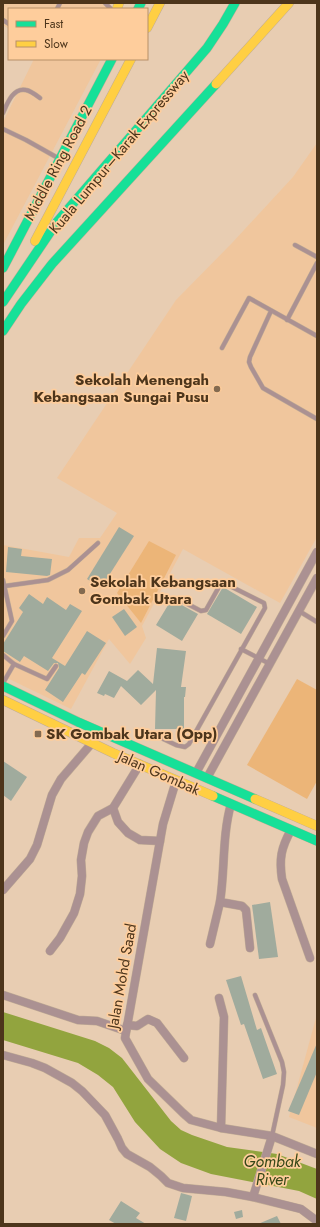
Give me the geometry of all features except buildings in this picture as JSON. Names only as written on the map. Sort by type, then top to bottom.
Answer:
[{"type":"main road","points":[[148,26],[160,3]]},
{"type":"main road","name":"Kuala Lumpur–Karak Expressway","points":[[3,302],[57,222],[207,48],[235,3]]},
{"type":"main road","points":[[3,331],[21,304],[52,264],[289,3]]},
{"type":"main road","name":"Middle Ring Road 2","points":[[3,268],[111,60]]},
{"type":"main road","name":"Middle Ring Road 2","points":[[3,302],[130,60]]},
{"type":"main road","name":"Jalan Gombak","points":[[3,685],[78,722],[317,826]]},
{"type":"main road","name":"Jalan Gombak","points":[[3,700],[176,781],[317,841]]},
{"type":"street","points":[[196,773],[317,552]]},
{"type":"street","points":[[207,778],[317,578]]},
{"type":"street","points":[[3,890],[30,859],[37,845],[52,795],[61,779],[92,742]]},
{"type":"street","points":[[50,951],[60,938],[74,913],[80,894],[82,876],[81,860],[84,843],[88,832],[98,816],[113,808],[140,764]]},
{"type":"street","name":"Jalan Mohd Saad","points":[[176,781],[163,824],[125,1038],[148,1079],[191,1120],[221,1128],[271,1137],[317,1154]]},
{"type":"street","points":[[210,944],[220,902],[227,818],[231,804]]},
{"type":"street","points":[[113,808],[118,822],[128,833],[140,840],[160,842]]},
{"type":"street","points":[[291,830],[284,841],[280,855],[280,866],[282,879],[310,958]]},
{"type":"street","points":[[220,902],[242,906],[246,910],[250,948]]},
{"type":"street","points":[[3,994],[78,1020],[97,1021],[127,1028],[137,1026],[148,1019],[158,1023],[184,1058]]},
{"type":"street","points":[[219,998],[224,1017],[221,1128]]},
{"type":"street","points":[[3,1055],[32,1063],[72,1083],[82,1091],[105,1115],[122,1148],[127,1154],[150,1167],[168,1183],[183,1188],[254,1193],[301,1209],[317,1221]]},
{"type":"street","points":[[254,1193],[271,1137]]},
{"type":"lane","points":[[3,113],[12,95],[17,91],[26,90],[40,98]]},
{"type":"lane","points":[[3,129],[60,159]]},
{"type":"lane","points":[[8,247],[17,241]]},
{"type":"lane","points":[[295,245],[317,257]]},
{"type":"lane","points":[[287,320],[317,264]]},
{"type":"lane","points":[[222,348],[249,298],[317,336]]},
{"type":"lane","points":[[271,311],[250,357],[250,367],[264,388],[317,419]]},
{"type":"lane","points":[[4,586],[48,580],[68,570],[98,543]]},
{"type":"lane","points":[[3,580],[12,622],[3,636]]},
{"type":"lane","points":[[155,735],[176,745],[185,747],[189,744],[265,608],[264,603],[224,582],[220,585],[206,610],[201,611],[180,600]]},
{"type":"lane","points":[[299,611],[317,622]]},
{"type":"lane","points":[[241,649],[270,664]]},
{"type":"lane","points":[[3,655],[14,664],[47,679],[56,666]]},
{"type":"lane","points":[[3,685],[14,664]]},
{"type":"lane","points":[[255,996],[282,1062],[284,1072],[283,1085],[271,1137]]},
{"type":"shaded area","points":[[3,3],[111,3],[109,8],[8,8],[8,28],[3,25]]},
{"type":"shaded area","points":[[34,60],[100,60],[3,245],[3,122]]},
{"type":"shaded area","name":"Sekolah Menengah Kebangsaan Sungai Pusu","points":[[317,143],[317,537],[280,603],[183,549],[142,626],[146,638],[130,664],[109,639],[71,709],[3,676],[3,545],[69,557],[79,538],[100,538],[117,513],[57,478],[176,300],[232,243],[293,177]]},
{"type":"shaded area","points":[[149,541],[176,555],[141,623],[117,593]]},
{"type":"shaded area","points":[[297,679],[317,690],[317,781],[307,799],[247,765]]},
{"type":"shaded area","points":[[317,1014],[317,1128],[289,1117]]},
{"type":"water","name":"Gombak River","points":[[3,1012],[95,1041],[109,1048],[122,1058],[171,1121],[181,1130],[227,1147],[277,1154],[317,1169],[317,1199],[299,1191],[211,1174],[181,1163],[160,1149],[135,1122],[113,1087],[98,1075],[78,1063],[3,1040]]},
{"type":"traffic: fast","points":[[138,8],[141,3]]},
{"type":"traffic: fast","points":[[3,302],[57,222],[207,48],[235,3]]},
{"type":"traffic: fast","points":[[3,268],[111,60]]},
{"type":"traffic: fast","points":[[3,331],[21,304],[52,264],[216,84]]},
{"type":"traffic: fast","points":[[3,686],[78,722],[255,799]]},
{"type":"traffic: fast","points":[[213,796],[317,841]]},
{"type":"traffic: slow","points":[[117,8],[119,3]]},
{"type":"traffic: slow","points":[[148,26],[160,3]]},
{"type":"traffic: slow","points":[[216,84],[289,3]]},
{"type":"traffic: slow","points":[[35,241],[130,60]]},
{"type":"traffic: slow","points":[[3,700],[113,753],[213,796]]},
{"type":"traffic: slow","points":[[255,799],[317,826]]},
{"type":"place","name":"Sekolah Menengah Kebangsaan Sungai Pusu","points":[[217,389]]},
{"type":"place","name":"Sekolah Kebangsaan Gombak Utara","points":[[82,591]]},
{"type":"place","name":"SK Gombak Utara (Opp)","points":[[38,734]]}]
